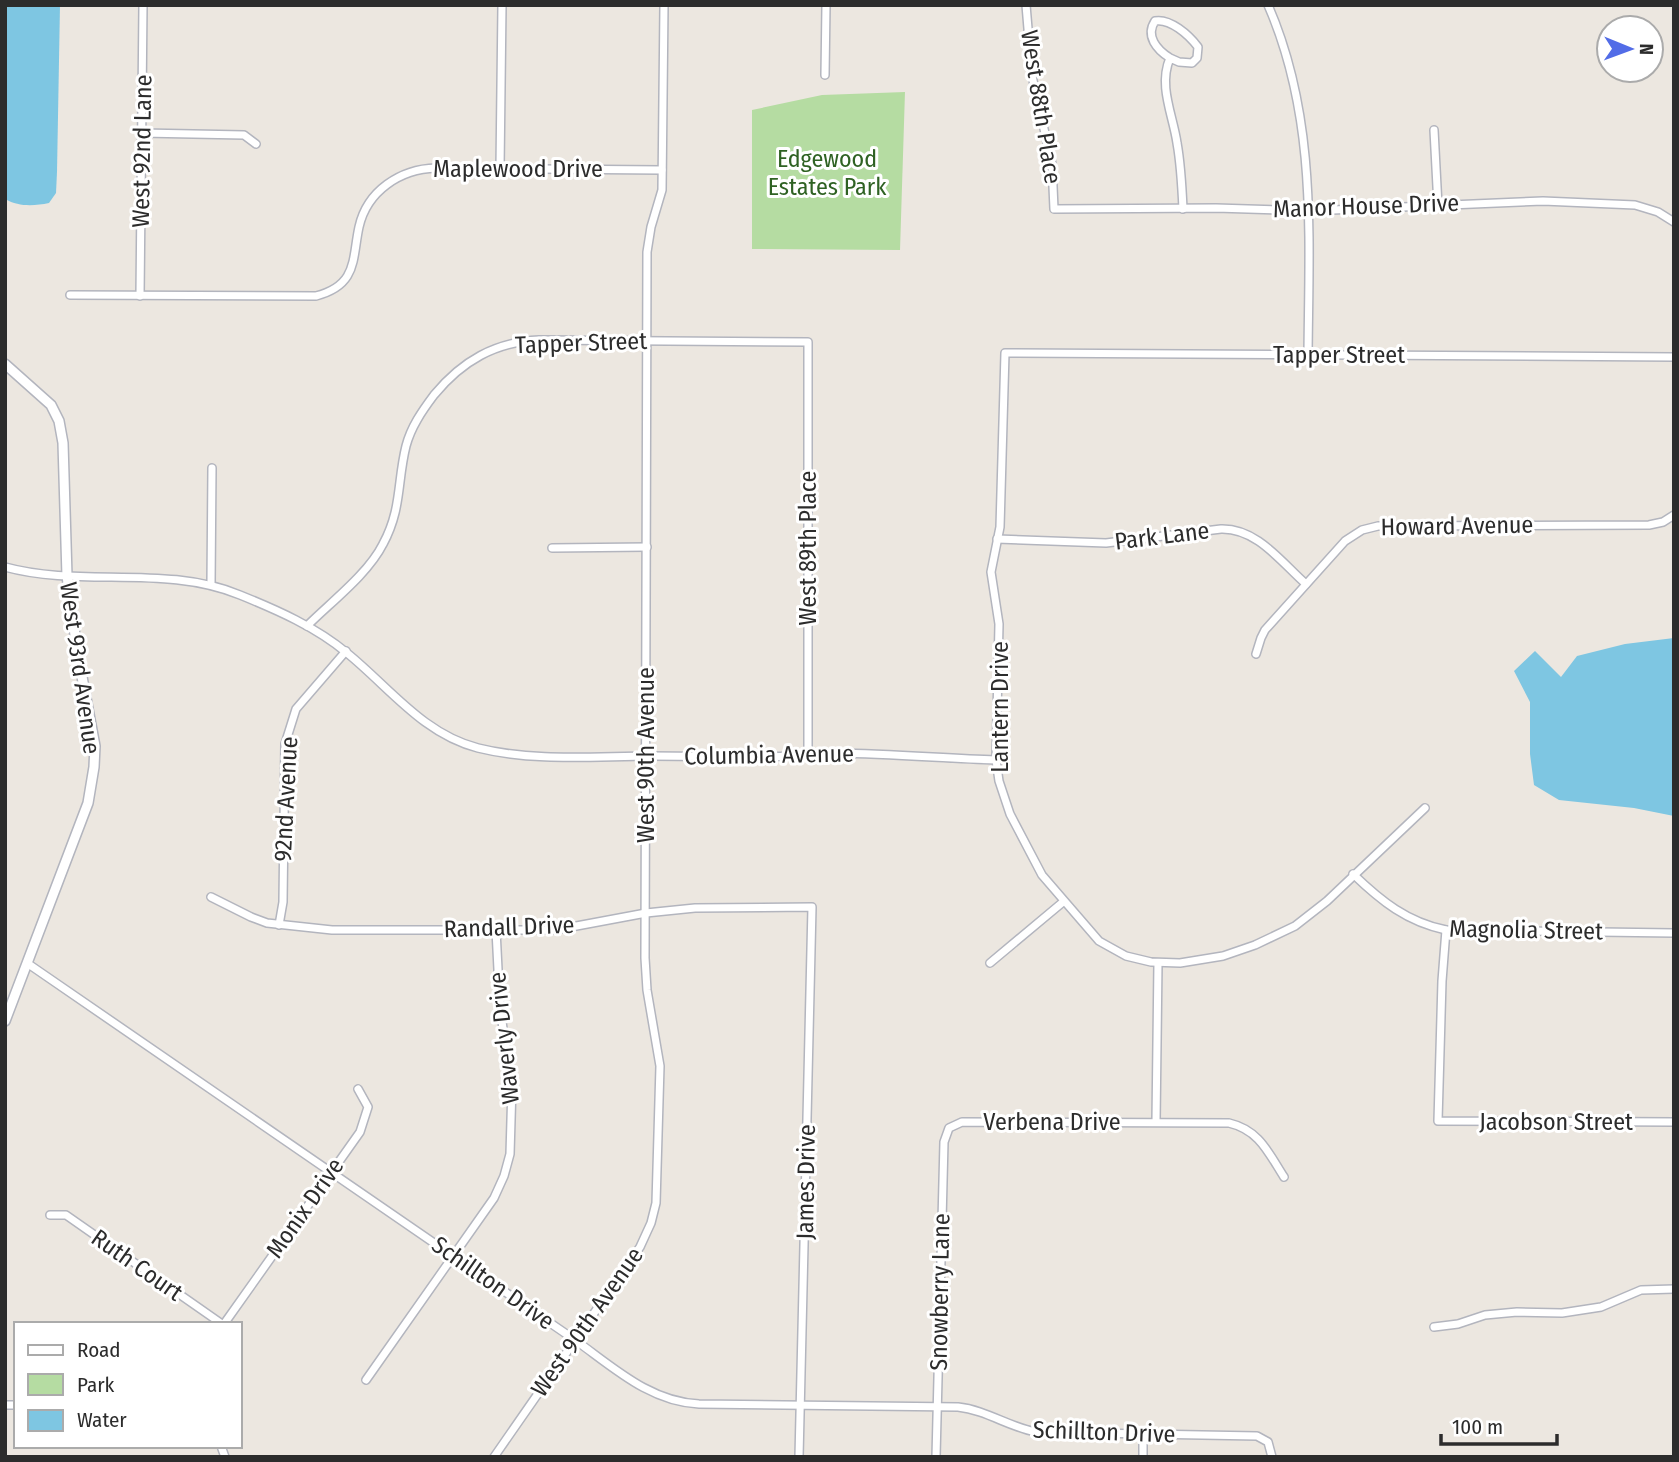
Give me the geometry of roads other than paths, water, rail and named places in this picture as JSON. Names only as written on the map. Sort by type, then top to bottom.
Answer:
[{"type":"street","name":"West 92nd Lane","points":[[140,296],[143,5]]},
{"type":"street","points":[[500,168],[502,5]]},
{"type":"street","name":"West 90th Avenue","points":[[494,1457],[640,1247],[651,1223],[656,1203],[660,1075],[646,972],[647,340],[648,244],[661,198],[664,5]]},
{"type":"street","points":[[825,75],[826,5]]},
{"type":"street","name":"West 88th Place","points":[[1026,5],[1032,76],[1054,175],[1054,209]]},
{"type":"street","points":[[1268,5],[1285,51],[1305,138],[1309,211],[1308,355]]},
{"type":"street","points":[[1155,21],[1169,22],[1198,47],[1197,58],[1192,62],[1179,62],[1170,58],[1160,52],[1151,35],[1151,27],[1155,21]]},
{"type":"street","points":[[1170,58],[1164,75],[1164,89],[1177,142],[1183,209]]},
{"type":"street","points":[[1434,130],[1438,206]]},
{"type":"street","points":[[142,134],[244,135],[256,144]]},
{"type":"street","name":"Maplewood Drive","points":[[70,295],[302,297],[323,294],[341,283],[350,271],[363,215],[374,196],[390,182],[421,169],[662,170]]},
{"type":"street","name":"Manor House Drive","points":[[1054,209],[1309,211],[1524,201],[1635,205],[1658,212],[1674,222]]},
{"type":"street","name":"Tapper Street","points":[[307,626],[377,555],[396,516],[403,461],[411,431],[428,403],[457,371],[485,352],[518,342],[808,342]]},
{"type":"street","name":"West 89th Place","points":[[808,342],[808,755]]},
{"type":"street","name":"Tapper Street","points":[[1005,354],[1674,356]]},
{"type":"street","name":"Lantern Drive","points":[[1005,354],[1003,481],[991,572],[999,624],[996,760],[1003,795],[1021,837],[1037,868],[1063,902],[1105,945],[1134,959],[1158,963],[1211,958],[1255,945],[1295,926],[1327,901],[1425,808]]},
{"type":"street","name":"West 93rd Avenue","points":[[5,364],[51,405],[59,421],[63,443],[66,576],[92,725],[94,767],[88,803],[5,1021]]},
{"type":"street","points":[[211,584],[212,468]]},
{"type":"street","name":"Howard Avenue","points":[[1256,654],[1265,630],[1306,584],[1348,538],[1372,526],[1649,525],[1674,515]]},
{"type":"street","name":"Park Lane","points":[[997,539],[1106,542],[1236,529],[1255,538],[1306,584]]},
{"type":"street","points":[[552,548],[646,547]]},
{"type":"street","name":"Columbia Avenue","points":[[5,567],[22,572],[66,576],[167,579],[211,584],[241,595],[307,626],[346,651],[415,715],[463,743],[488,750],[522,755],[646,756],[808,755],[839,752],[996,760]]},
{"type":"street","name":"92nd Avenue","points":[[279,925],[283,902],[285,744],[296,709],[346,651]]},
{"type":"street","name":"Magnolia Street","points":[[1353,874],[1395,911],[1415,921],[1446,930],[1674,933]]},
{"type":"street","name":"Randall Drive","points":[[211,897],[251,918],[279,925],[332,930],[563,929],[646,913],[703,907],[813,907]]},
{"type":"street","points":[[990,963],[1063,902]]},
{"type":"street","name":"James Drive","points":[[799,1457],[813,907]]},
{"type":"street","name":"Waverly Drive","points":[[366,1380],[454,1256],[505,1177],[511,1148],[512,1073],[499,998],[496,930]]},
{"type":"street","name":"Jacobson Street","points":[[1446,930],[1438,1121],[1674,1122]]},
{"type":"street","name":"Schillton Drive","points":[[27,963],[648,1391],[672,1401],[699,1404],[938,1406],[976,1410],[1017,1428],[1036,1432],[1257,1436],[1268,1442],[1272,1457]]},
{"type":"street","points":[[1156,1122],[1158,963]]},
{"type":"street","name":"Monix Drive","points":[[224,1322],[360,1132],[368,1107],[358,1089]]},
{"type":"street","name":"Verbena Drive","points":[[949,1128],[962,1122],[1222,1122],[1243,1127],[1264,1143],[1284,1177]]},
{"type":"street","name":"Snowberry Lane","points":[[936,1457],[944,1142],[949,1128]]},
{"type":"street","name":"Ruth Court","points":[[50,1215],[66,1215],[220,1322]]},
{"type":"street","points":[[1434,1327],[1506,1313],[1562,1313],[1601,1307],[1641,1290],[1674,1289]]},
{"type":"street","points":[[1143,1434],[1143,1457]]},
{"type":"water","points":[[5,5],[60,5],[56,193],[49,203],[27,205],[5,199]]},
{"type":"water","points":[[1674,638],[1674,816],[1634,808],[1559,800],[1534,785],[1530,754],[1530,702],[1514,671],[1535,651],[1561,677],[1577,656],[1625,644]]},
{"type":"park label","name":"Edgewood Estates Park","points":[[827,173]]}]
